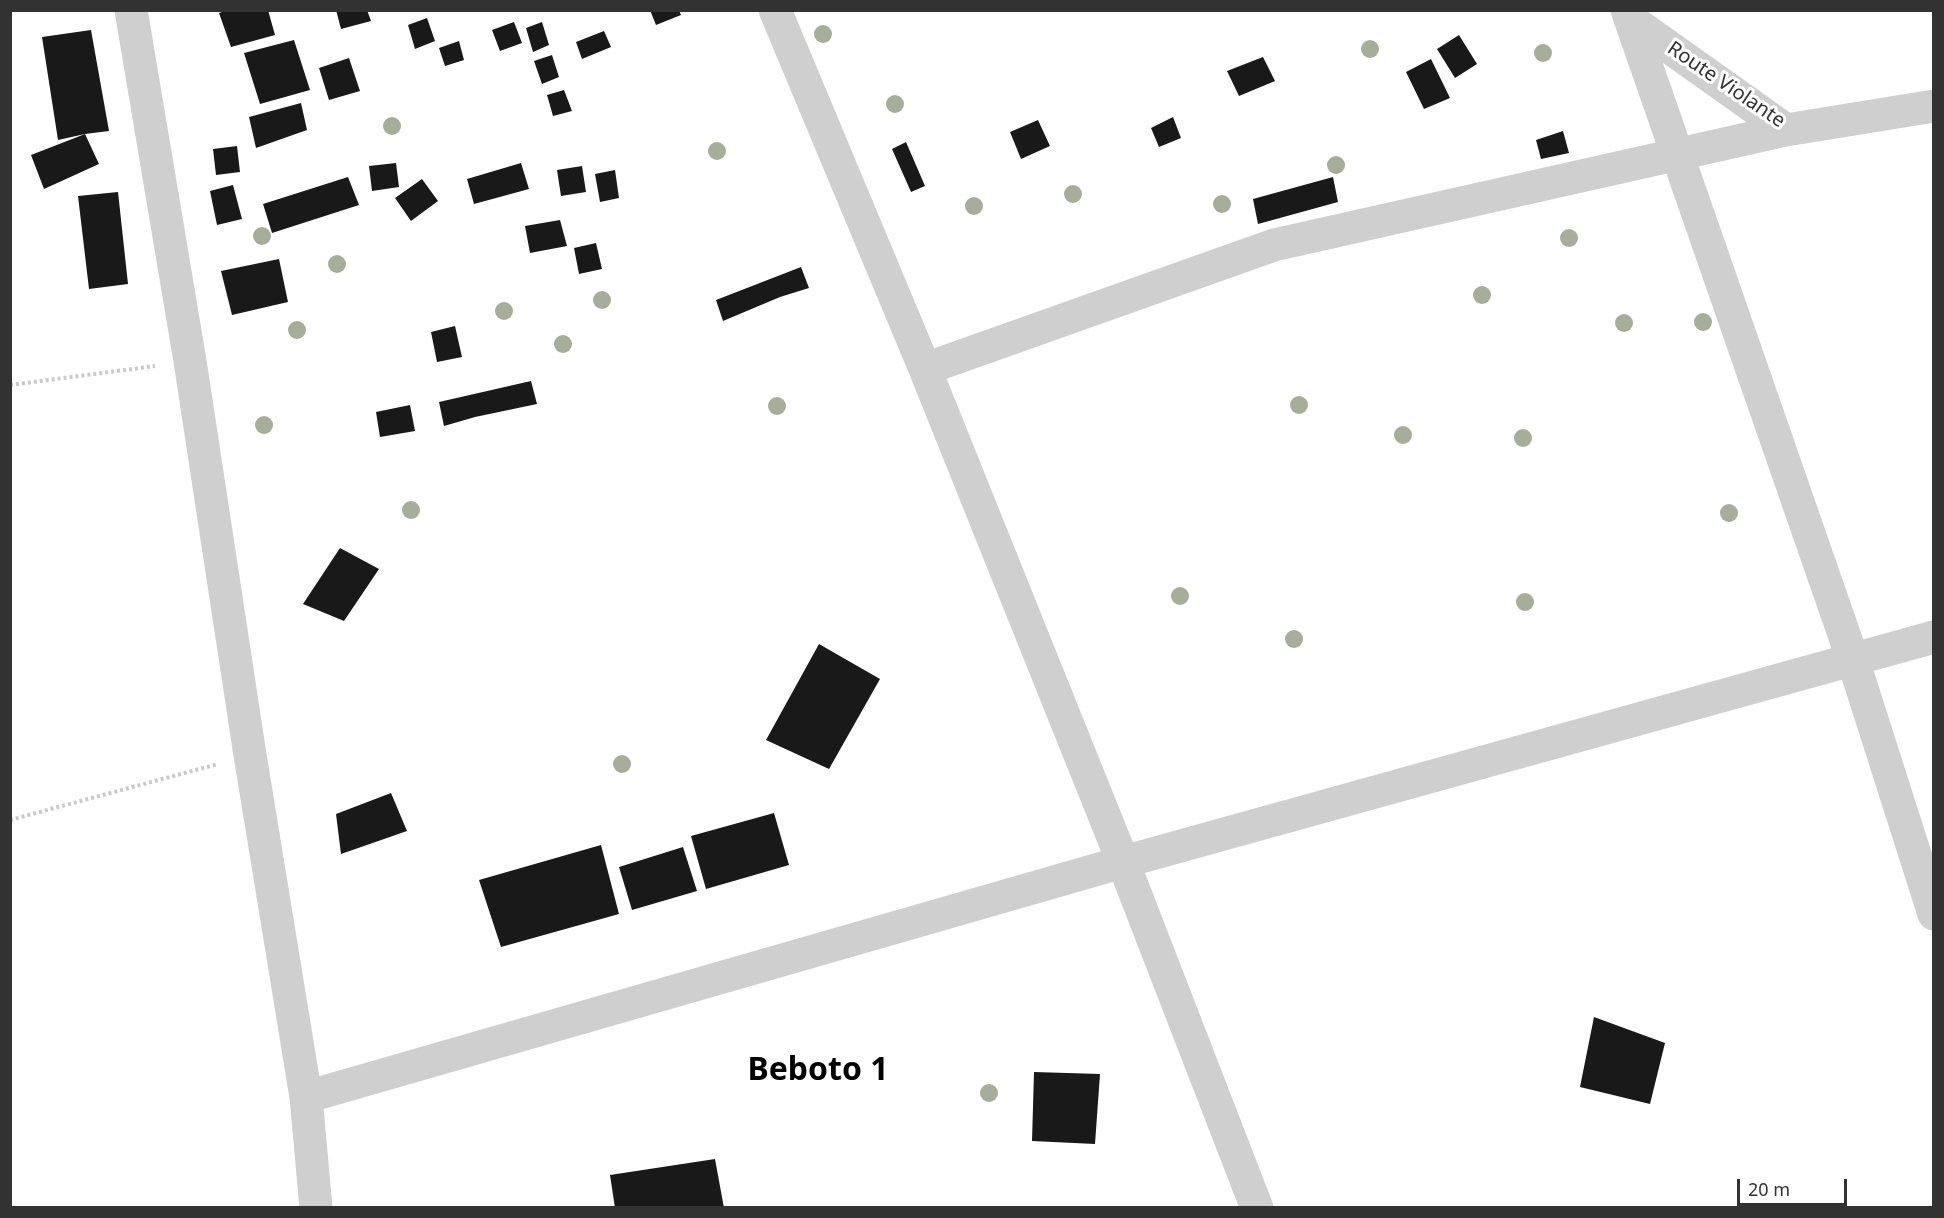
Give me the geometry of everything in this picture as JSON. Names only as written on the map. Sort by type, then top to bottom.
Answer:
[{"type":"street","points":[[131,10],[190,361],[250,755],[306,1097],[316,1208]]},
{"type":"street","points":[[776,10],[925,369],[1123,862],[1257,1208]]},
{"type":"street","points":[[1629,15],[1853,660],[1934,914]]},
{"type":"street","name":"Route Violante","points":[[1629,15],[1786,130],[1934,106]]},
{"type":"street","points":[[925,369],[1274,245],[1786,130]]},
{"type":"street","points":[[306,1097],[1123,862],[1934,637]]},
{"type":"path","points":[[10,385],[190,361]]},
{"type":"path","points":[[10,820],[250,755]]},
{"type":"building","points":[[228,10],[268,10],[275,35],[231,47],[219,13]]},
{"type":"building","points":[[336,10],[367,10],[371,21],[341,29]]},
{"type":"building","points":[[650,10],[679,10],[681,15],[656,25]]},
{"type":"building","points":[[427,18],[435,41],[415,49],[408,25]]},
{"type":"building","points":[[514,22],[522,43],[500,51],[492,30]]},
{"type":"building","points":[[542,22],[549,45],[533,52],[526,28]]},
{"type":"building","points":[[91,30],[109,131],[58,140],[42,37]]},
{"type":"building","points":[[604,31],[611,47],[582,59],[576,42]]},
{"type":"building","points":[[1459,35],[1477,64],[1455,78],[1437,49]]},
{"type":"building","points":[[294,40],[310,90],[260,104],[244,53]]},
{"type":"building","points":[[459,41],[464,60],[445,66],[439,48]]},
{"type":"building","points":[[552,55],[559,77],[542,84],[534,61]]},
{"type":"building","points":[[1263,57],[1275,81],[1239,96],[1227,71]]},
{"type":"building","points":[[349,58],[360,91],[329,100],[319,68]]},
{"type":"building","points":[[1431,59],[1450,98],[1424,109],[1406,72]]},
{"type":"building","points":[[564,90],[572,111],[553,116],[547,95]]},
{"type":"building","points":[[301,103],[307,130],[256,148],[249,117]]},
{"type":"building","points":[[1173,117],[1181,138],[1159,147],[1151,128]]},
{"type":"building","points":[[1038,120],[1050,146],[1021,159],[1010,132]]},
{"type":"building","points":[[1563,131],[1569,153],[1541,159],[1536,140]]},
{"type":"building","points":[[85,134],[99,164],[44,189],[31,155]]},
{"type":"building","points":[[906,142],[925,186],[911,192],[892,149]]},
{"type":"building","points":[[237,146],[240,172],[216,175],[213,149]]},
{"type":"building","points":[[396,163],[399,187],[372,191],[369,166]]},
{"type":"building","points":[[521,163],[529,189],[474,204],[467,179]]},
{"type":"building","points":[[582,166],[586,192],[561,196],[557,170]]},
{"type":"building","points":[[615,170],[619,198],[600,202],[595,174]]},
{"type":"building","points":[[348,177],[359,205],[272,233],[263,204]]},
{"type":"building","points":[[1333,177],[1338,202],[1258,224],[1253,199]]},
{"type":"building","points":[[422,179],[438,201],[411,221],[395,198]]},
{"type":"building","points":[[233,185],[242,219],[217,225],[210,191]]},
{"type":"building","points":[[118,192],[128,284],[89,289],[78,196]]},
{"type":"building","points":[[560,220],[567,246],[530,253],[525,226]]},
{"type":"building","points":[[596,243],[602,269],[579,274],[574,248]]},
{"type":"building","points":[[279,259],[288,302],[232,315],[221,271]]},
{"type":"building","points":[[801,267],[809,288],[780,297],[723,321],[716,300]]},
{"type":"building","points":[[455,326],[462,357],[437,362],[431,332]]},
{"type":"building","points":[[531,381],[537,404],[444,426],[439,402]]},
{"type":"building","points":[[410,405],[415,431],[380,437],[376,412]]},
{"type":"building","points":[[340,548],[379,569],[344,621],[303,604]]},
{"type":"building","points":[[819,644],[880,679],[829,769],[766,740]]},
{"type":"building","points":[[391,793],[407,831],[341,854],[336,814]]},
{"type":"building","points":[[774,813],[789,865],[706,889],[691,836]]},
{"type":"building","points":[[601,845],[619,914],[501,947],[479,880]]},
{"type":"building","points":[[683,847],[697,891],[632,910],[619,867]]},
{"type":"building","points":[[1594,1017],[1665,1043],[1650,1104],[1580,1087]]},
{"type":"building","points":[[1034,1072],[1100,1074],[1095,1144],[1032,1141]]},
{"type":"building","points":[[715,1159],[724,1208],[615,1208],[610,1175]]},
{"type":"district","name":"Beboto 1","points":[[818,1071]]}]
